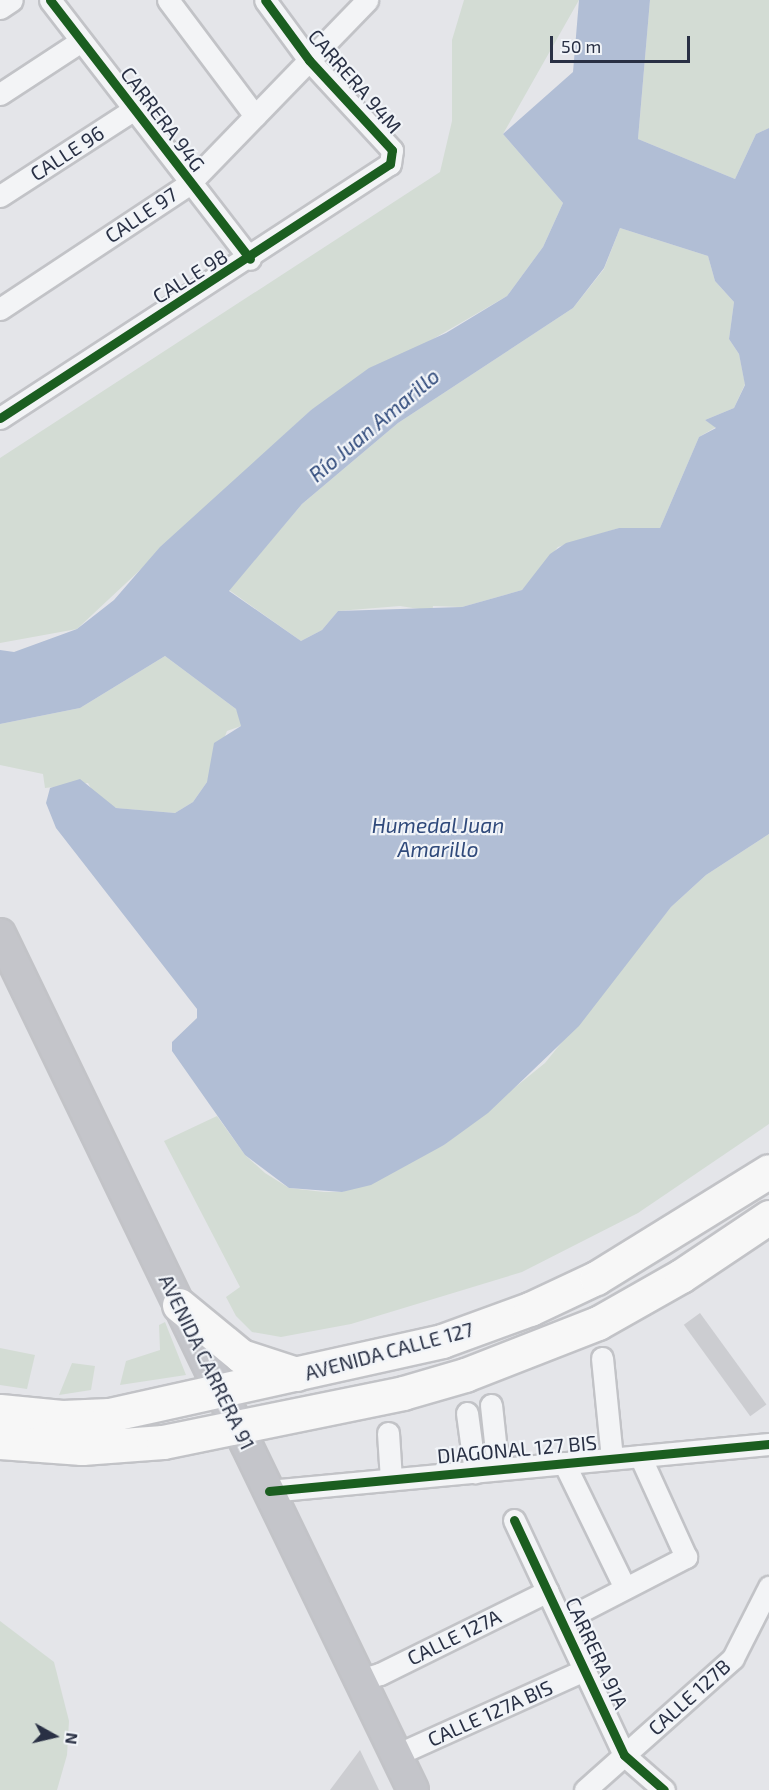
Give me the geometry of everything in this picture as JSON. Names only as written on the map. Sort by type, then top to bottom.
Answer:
[{"type":"main road","name":"AVENIDA CARRERA 91","points":[[0,934],[413,1790]]},
{"type":"main road","name":"AVENIDA CALLE 127","points":[[0,1411],[62,1417],[110,1415],[222,1393],[442,1341],[530,1309],[637,1255],[769,1171]]},
{"type":"main road","name":"AVENIDA CALLE 127","points":[[0,1442],[51,1447],[125,1446],[239,1429],[403,1393],[524,1354],[598,1323],[681,1276],[769,1217]]},
{"type":"main road","points":[[179,1305],[242,1356],[301,1375]]},
{"type":"street","points":[[0,8],[12,0]]},
{"type":"street","name":"CARRERA 94G","points":[[50,0],[189,184],[250,259]]},
{"type":"street","points":[[168,0],[255,116]]},
{"type":"street","name":"CARRERA 94M","points":[[265,0],[309,60],[392,150],[393,157]]},
{"type":"street","name":"CALLE 97","points":[[0,309],[189,184],[367,0]]},
{"type":"street","points":[[0,94],[81,41]]},
{"type":"street","name":"CALLE 96","points":[[0,196],[133,110]]},
{"type":"street","name":"CALLE 98","points":[[0,418],[250,259],[390,164],[393,157]]},
{"type":"street","points":[[602,1358],[612,1458]]},
{"type":"street","points":[[491,1405],[498,1469]]},
{"type":"street","points":[[467,1413],[475,1472]]},
{"type":"street","points":[[388,1433],[391,1479]]},
{"type":"street","name":"DIAGONAL 127 BIS","points":[[269,1491],[769,1444]]},
{"type":"street","points":[[561,1621],[687,1557],[640,1456]]},
{"type":"street","points":[[564,1463],[625,1588]]},
{"type":"street","name":"CARRERA 91A","points":[[514,1520],[624,1755],[664,1790]]},
{"type":"street","name":"CALLE 127B","points":[[585,1790],[733,1658],[769,1587]]},
{"type":"street","name":"CALLE 127A","points":[[360,1680],[380,1674],[548,1591]]},
{"type":"street","name":"CALLE 127A BIS","points":[[396,1755],[584,1670]]},
{"type":"shaded area","points":[[464,0],[579,0],[503,134],[563,203],[543,247],[507,296],[311,410],[77,629],[0,643],[0,458],[440,172],[452,121],[452,40]]},
{"type":"shaded area","points":[[650,0],[769,0],[769,128],[756,134],[735,179],[638,139]]},
{"type":"shaded area","points":[[620,228],[708,256],[715,281],[734,302],[729,339],[739,354],[745,384],[734,408],[705,420],[716,427],[699,437],[660,528],[619,528],[558,547],[522,590],[462,607],[433,606],[432,611],[400,606],[338,611],[322,630],[301,641],[229,590],[302,504],[398,423],[573,308],[604,269]]},
{"type":"shaded area","points":[[165,656],[236,709],[241,719],[241,726],[227,731],[207,782],[193,802],[175,813],[116,808],[95,796],[88,783],[45,788],[43,774],[0,765],[0,724],[80,708]]},
{"type":"shaded area","points":[[769,834],[769,1124],[638,1213],[522,1272],[351,1324],[281,1337],[252,1332],[236,1316],[226,1297],[240,1287],[164,1141],[217,1116],[245,1155],[265,1173],[289,1188],[324,1192],[342,1192],[444,1145],[545,1063],[671,907],[706,875]]},
{"type":"shaded area","points":[[165,1322],[186,1375],[120,1385],[126,1361],[160,1350],[159,1325]]},
{"type":"shaded area","points":[[0,1348],[35,1355],[27,1389],[0,1385]]},
{"type":"shaded area","points":[[72,1363],[95,1366],[91,1390],[59,1395]]},
{"type":"shaded area","points":[[0,1621],[54,1662],[69,1721],[67,1755],[57,1790],[0,1790]]},
{"type":"water","name":"Humedal Juan Amarillo","points":[[579,0],[650,0],[638,139],[735,179],[756,134],[769,128],[769,834],[706,875],[671,907],[579,1026],[488,1113],[444,1145],[371,1185],[342,1192],[289,1188],[245,1155],[172,1051],[172,1042],[197,1018],[197,1009],[56,828],[46,803],[50,788],[80,779],[116,808],[175,813],[193,802],[207,782],[214,743],[241,726],[236,709],[165,656],[80,708],[0,724],[0,650],[14,652],[77,629],[114,600],[160,547],[311,410],[369,368],[446,333],[507,296],[543,247],[563,203],[503,134],[573,72]],"holes":[[[620,228],[708,256],[715,281],[734,302],[729,339],[739,354],[745,385],[734,408],[705,420],[716,428],[699,437],[660,528],[619,528],[566,543],[550,554],[522,590],[462,607],[338,611],[322,630],[301,641],[229,591],[302,504],[398,423],[573,308],[604,268]]]},
{"type":"building","points":[[700,1313],[766,1404],[750,1416],[684,1325]]},
{"type":"building","points":[[360,1750],[379,1790],[330,1790]]},
{"type":"cycle path","points":[[50,0],[250,259]]},
{"type":"cycle path","points":[[0,418],[390,164],[392,150],[309,60],[265,0]]},
{"type":"cycle path","points":[[269,1491],[769,1444]]},
{"type":"cycle path","points":[[514,1520],[624,1755],[664,1790]]},
{"type":"water label","name":"Río Juan Amarillo","points":[[374,425]]}]
